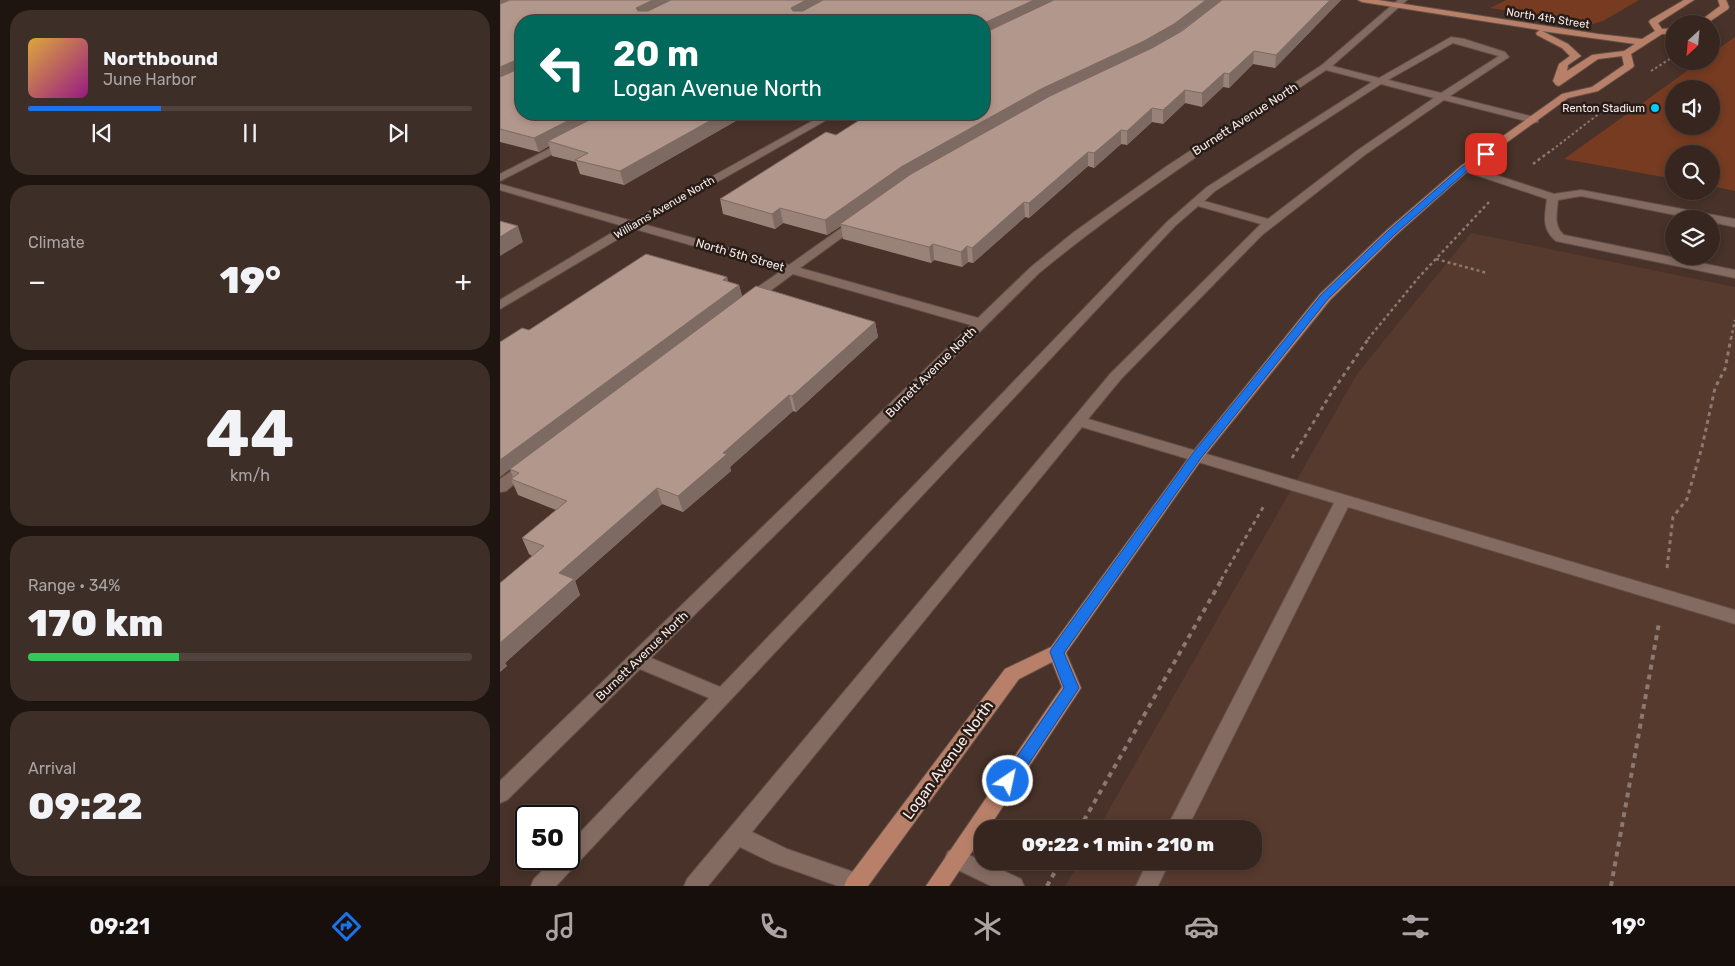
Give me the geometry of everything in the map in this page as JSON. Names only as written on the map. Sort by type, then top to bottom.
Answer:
[{"type":"main road","name":"North 4th Street","points":[[1362,0],[1400,3],[1508,23],[1643,42]]},
{"type":"main road","points":[[1660,32],[1653,22],[1690,0]]},
{"type":"main road","points":[[1713,15],[1725,7],[1722,0]]},
{"type":"main road","points":[[1508,23],[1547,36],[1565,46],[1576,56],[1564,64],[1558,81],[1565,96]]},
{"type":"main road","points":[[1558,81],[1595,57],[1626,53],[1660,32],[1665,32]]},
{"type":"main road","name":"Logan Avenue North","points":[[856,885],[1012,674],[1057,652],[1197,456],[1325,297],[1392,232],[1465,168],[1565,96],[1595,89],[1629,66],[1626,53]]},
{"type":"main road","points":[[937,886],[1072,688],[1057,652]]},
{"type":"street","name":"Burnett Avenue North","points":[[500,794],[1035,270],[1078,235],[1171,168],[1324,67],[1400,3]]},
{"type":"street","points":[[580,845],[1171,224],[1211,189],[1380,81],[1451,40],[1502,54],[1504,58],[1442,97],[1362,152],[1258,232],[1116,376],[695,886]]},
{"type":"street","points":[[1324,67],[1534,120]]},
{"type":"street","name":"Williams Avenue North","points":[[500,305],[757,153],[820,120]]},
{"type":"street","points":[[500,178],[578,137]]},
{"type":"street","points":[[1465,168],[1553,197],[1581,193],[1735,223]]},
{"type":"street","name":"North 5th Street","points":[[500,187],[980,323]]},
{"type":"street","points":[[1553,197],[1550,228],[1552,234],[1560,238],[1735,274]]},
{"type":"street","points":[[1196,202],[1270,223]]},
{"type":"street","points":[[736,309],[870,212]]},
{"type":"street","points":[[1079,421],[1735,617]]},
{"type":"street","points":[[500,486],[539,457]]},
{"type":"street","points":[[1181,820],[1343,500]]},
{"type":"street","points":[[638,660],[722,696]]},
{"type":"street","points":[[736,836],[781,856],[856,885]]},
{"type":"street","points":[[956,858],[1013,886]]},
{"type":"street","points":[[542,886],[557,870]]},
{"type":"street","points":[[1147,886],[1155,870]]},
{"type":"path","points":[[1650,72],[1665,62]]},
{"type":"path","points":[[1084,820],[1278,480],[1356,356],[1436,259],[1509,183],[1601,113]]},
{"type":"path","points":[[1436,259],[1487,273]]},
{"type":"path","points":[[1047,886],[1056,870]]},
{"type":"shaded area","points":[[1506,0],[1639,0],[1603,21],[1593,24],[1490,8]]},
{"type":"shaded area","name":"Renton Stadium","points":[[1735,37],[1735,191],[1720,188],[1720,145],[1665,145],[1665,177],[1564,159],[1665,87],[1665,135],[1720,135],[1720,80],[1674,80],[1688,70],[1720,70],[1720,48]]},
{"type":"shaded area","points":[[1471,233],[1735,287],[1735,886],[1065,886],[1075,870],[1262,870],[1262,820],[1103,820],[1357,374]]},
{"type":"building","points":[[510,0],[653,0],[636,8],[638,11],[648,11],[671,0],[806,0],[791,8],[793,11],[803,11],[823,0],[1034,0],[990,20],[990,15],[515,15],[515,60],[500,67],[500,4]]},
{"type":"building","points":[[1054,0],[1206,0],[1174,24],[1144,41],[1041,89],[990,117],[990,30]]},
{"type":"building","points":[[1222,0],[1330,0],[1276,55],[1254,51],[1229,74],[1224,73],[1202,93],[1185,90],[1163,110],[1152,108],[1127,131],[1121,130],[1094,153],[1088,152],[1029,203],[1024,202],[972,248],[967,246],[961,252],[933,244],[929,247],[840,224],[911,174],[1050,96],[1152,48],[1182,31]]},
{"type":"building","points":[[515,70],[515,120],[569,120],[534,138],[500,129],[500,77]]},
{"type":"building","points":[[589,120],[711,120],[620,171],[575,160],[588,153],[548,141]]},
{"type":"building","points":[[860,120],[985,120],[901,167],[825,220],[780,208],[772,214],[720,199],[826,132],[836,135]]},
{"type":"building","points":[[500,221],[518,226],[500,237]]},
{"type":"building","points":[[646,254],[727,277],[723,280],[739,285],[500,460],[500,342],[522,328],[529,330]]},
{"type":"building","points":[[756,286],[875,322],[792,396],[789,395],[723,453],[727,454],[678,496],[657,488],[559,573],[574,579],[500,643],[500,583],[544,546],[522,538],[567,501],[511,479],[519,473],[510,469]]},
{"type":"place","name":"Renton Stadium","points":[[1655,108]]},
{"type":"route","points":[[1008,781],[1072,688],[1057,652],[1197,456],[1261,374],[1325,297],[1392,232],[1465,168],[1486,154]]}]
